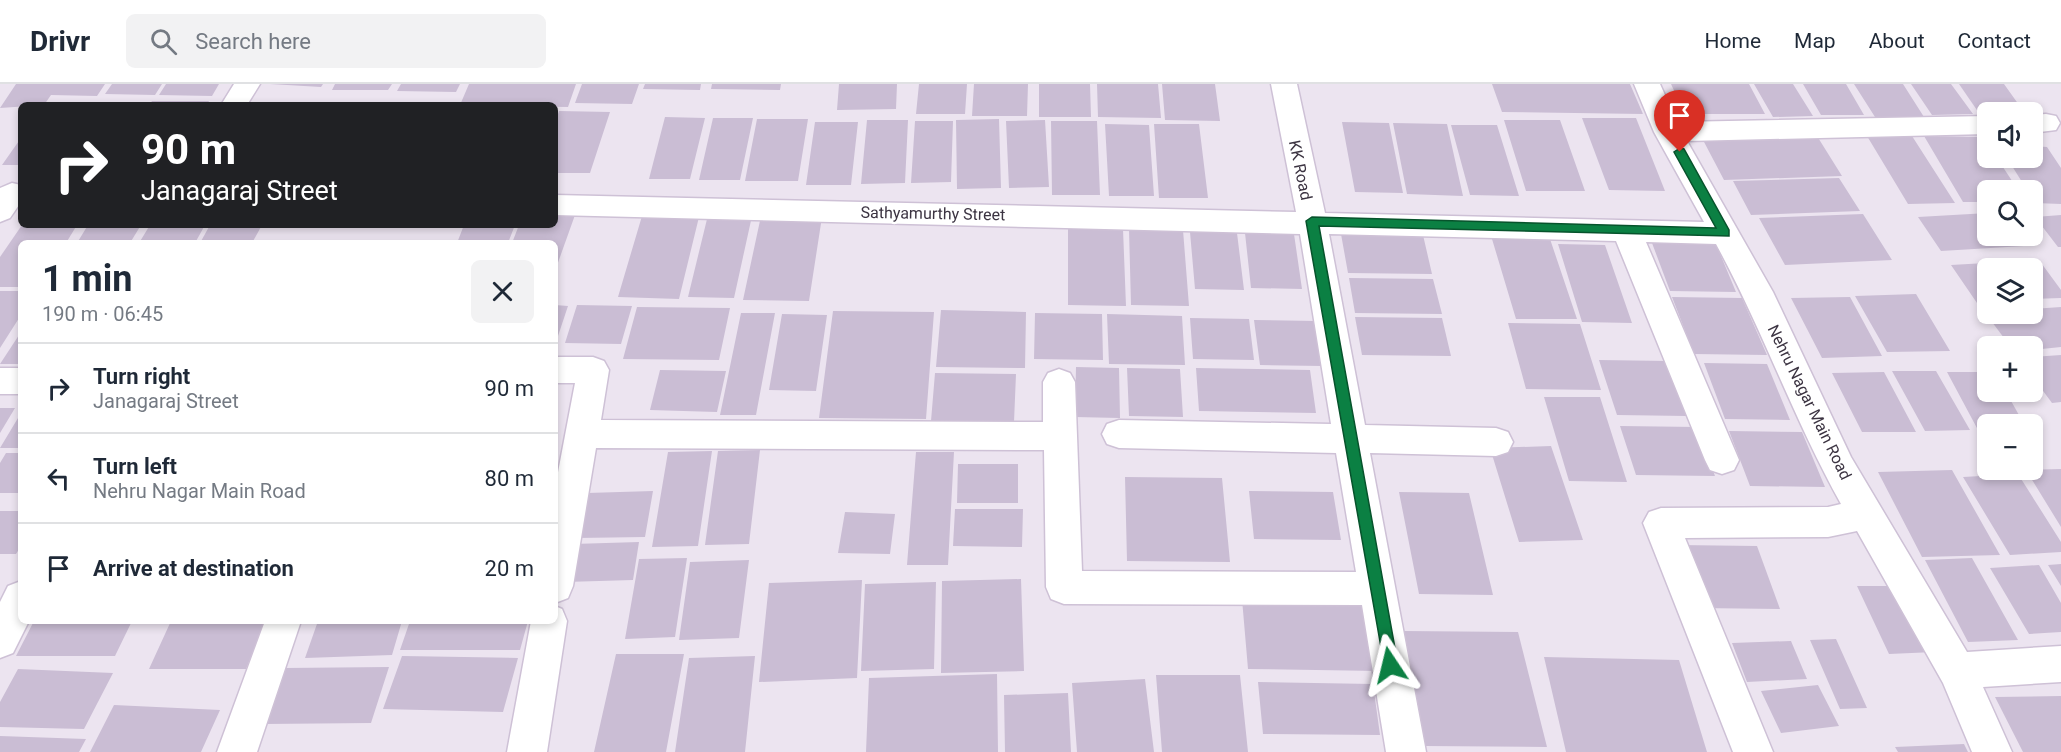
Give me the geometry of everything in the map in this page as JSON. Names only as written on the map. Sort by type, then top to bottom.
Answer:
[{"type":"street","points":[[236,102],[247,84]]},
{"type":"street","name":"KK Road","points":[[1284,84],[1312,221],[1406,752]]},
{"type":"street","name":"Nehru Nagar Main Road","points":[[1647,84],[1668,132],[1758,292],[1838,466],[1868,513],[1957,671],[1992,752]]},
{"type":"street","points":[[1668,132],[1977,125]]},
{"type":"street","name":"Sathyamurthy Street","points":[[558,204],[1725,233]]},
{"type":"street","points":[[1626,230],[1722,460]]},
{"type":"street","points":[[558,370],[593,370],[558,568]]},
{"type":"street","points":[[0,381],[18,381]]},
{"type":"street","points":[[1059,382],[1064,587],[1377,589]]},
{"type":"street","points":[[581,434],[1059,436]]},
{"type":"street","points":[[1119,434],[1350,437],[1496,442]]},
{"type":"street","points":[[1753,752],[1661,523],[1828,522],[1868,513]]},
{"type":"street","points":[[0,641],[18,604]]},
{"type":"street","points":[[237,752],[282,624]]},
{"type":"street","points":[[527,752],[548,624]]},
{"type":"street","points":[[1957,671],[2061,664]]},
{"type":"building","points":[[16,84],[105,84],[97,96],[51,95],[46,102],[18,102],[18,107],[0,108]]},
{"type":"building","points":[[112,84],[162,84],[155,95],[105,94]]},
{"type":"building","points":[[166,84],[219,84],[212,96],[159,95]]},
{"type":"building","points":[[270,84],[323,84],[321,87]]},
{"type":"building","points":[[335,84],[392,84],[388,90],[332,90]]},
{"type":"building","points":[[401,84],[460,84],[456,92],[397,91]]},
{"type":"building","points":[[469,84],[576,84],[568,107],[558,107],[558,102],[461,102]]},
{"type":"building","points":[[582,84],[639,84],[632,104],[575,103]]},
{"type":"building","points":[[645,84],[701,84],[700,90],[643,89]]},
{"type":"building","points":[[712,84],[781,84],[780,90],[711,89]]},
{"type":"building","points":[[839,84],[897,84],[896,109],[837,110]]},
{"type":"building","points":[[919,84],[967,84],[965,114],[916,114]]},
{"type":"building","points":[[974,84],[1028,84],[1027,116],[972,116]]},
{"type":"building","points":[[1039,84],[1090,84],[1091,117],[1039,117]]},
{"type":"building","points":[[1097,84],[1158,84],[1161,118],[1098,117]]},
{"type":"building","points":[[1162,84],[1215,84],[1220,121],[1165,120]]},
{"type":"building","points":[[1492,84],[1630,84],[1643,114],[1502,112]]},
{"type":"building","points":[[1671,84],[1749,84],[1765,114],[1685,114]]},
{"type":"building","points":[[1754,84],[1793,84],[1813,116],[1773,117]]},
{"type":"building","points":[[1803,84],[1846,84],[1864,115],[1821,115]]},
{"type":"building","points":[[1854,84],[1903,84],[1924,117],[1875,117]]},
{"type":"building","points":[[1911,84],[1951,84],[1973,114],[1932,115]]},
{"type":"building","points":[[1959,84],[2004,84],[2017,102],[1977,102],[1977,110]]},
{"type":"building","points":[[152,101],[209,101],[208,102]]},
{"type":"building","points":[[559,111],[610,112],[590,173],[558,173]]},
{"type":"building","points":[[665,117],[705,118],[690,179],[649,179]]},
{"type":"building","points":[[713,118],[753,118],[740,180],[699,180]]},
{"type":"building","points":[[1582,118],[1636,118],[1665,191],[1609,190]]},
{"type":"building","points":[[757,119],[808,119],[798,181],[745,181]]},
{"type":"building","points":[[999,119],[1001,188],[957,189],[956,120]]},
{"type":"building","points":[[867,120],[908,120],[905,183],[861,184]]},
{"type":"building","points":[[1045,120],[1049,187],[1009,188],[1006,121]]},
{"type":"building","points":[[1504,120],[1560,120],[1585,191],[1526,191]]},
{"type":"building","points":[[915,121],[953,121],[951,182],[911,183]]},
{"type":"building","points":[[1051,121],[1097,121],[1100,195],[1052,195]]},
{"type":"building","points":[[815,122],[858,122],[851,185],[806,185]]},
{"type":"building","points":[[1342,122],[1389,123],[1403,193],[1355,192]]},
{"type":"building","points":[[1393,123],[1447,124],[1463,196],[1407,194]]},
{"type":"building","points":[[1105,124],[1149,125],[1154,196],[1109,196]]},
{"type":"building","points":[[1154,124],[1199,124],[1208,198],[1159,198]]},
{"type":"building","points":[[1451,125],[1497,125],[1519,196],[1470,195]]},
{"type":"building","points":[[1817,136],[1842,176],[1724,180],[1703,140]]},
{"type":"building","points":[[1867,136],[1912,136],[1955,203],[1908,204]]},
{"type":"building","points":[[1924,136],[1977,137],[1977,168],[2004,168],[2011,180],[1977,180],[1977,202],[1963,202]]},
{"type":"building","points":[[18,142],[18,165],[2,165]]},
{"type":"building","points":[[2043,147],[2047,147],[2061,168],[2061,204],[2043,203],[2043,180],[2021,180],[2013,168],[2043,168]]},
{"type":"building","points":[[1839,178],[1860,211],[1751,215],[1733,181]]},
{"type":"building","points":[[1863,214],[1892,260],[1785,265],[1759,218]]},
{"type":"building","points":[[1977,214],[1977,246],[2024,246],[1941,251],[1918,217]]},
{"type":"building","points":[[558,215],[575,215],[558,263],[558,240],[513,240],[518,228],[558,228]]},
{"type":"building","points":[[708,215],[752,216],[734,298],[688,297]]},
{"type":"building","points":[[2061,215],[2061,247],[2058,247],[2043,227],[2043,216]]},
{"type":"building","points":[[642,216],[699,217],[679,299],[618,297]]},
{"type":"building","points":[[761,216],[822,217],[809,301],[743,300]]},
{"type":"building","points":[[20,228],[75,228],[68,240],[18,240],[18,287],[0,287],[0,257]]},
{"type":"building","points":[[86,228],[139,228],[132,240],[79,240]]},
{"type":"building","points":[[148,228],[203,228],[197,240],[141,240]]},
{"type":"building","points":[[208,228],[260,228],[254,240],[202,240]]},
{"type":"building","points":[[463,228],[514,228],[509,240],[458,240]]},
{"type":"building","points":[[1068,228],[1123,229],[1126,306],[1068,305]]},
{"type":"building","points":[[1129,229],[1183,230],[1189,306],[1131,305]]},
{"type":"building","points":[[1190,232],[1237,233],[1244,290],[1195,289]]},
{"type":"building","points":[[1245,233],[1294,234],[1302,289],[1251,288]]},
{"type":"building","points":[[1341,234],[1423,235],[1432,274],[1348,273]]},
{"type":"building","points":[[1492,239],[1550,239],[1577,319],[1516,319]]},
{"type":"building","points":[[1652,243],[1716,244],[1736,292],[1670,291]]},
{"type":"building","points":[[1558,244],[1605,245],[1632,323],[1582,322]]},
{"type":"building","points":[[1977,264],[1977,303],[1951,265]]},
{"type":"building","points":[[2043,265],[2061,290],[2061,298],[2043,299]]},
{"type":"building","points":[[1349,278],[1433,279],[1442,314],[1355,313]]},
{"type":"building","points":[[0,291],[18,291],[18,320],[0,348]]},
{"type":"building","points":[[1916,294],[1950,351],[1887,352],[1855,296]]},
{"type":"building","points":[[1672,297],[1742,298],[1767,355],[1694,354]]},
{"type":"building","points":[[1850,297],[1882,356],[1822,358],[1791,298]]},
{"type":"building","points":[[558,305],[568,306],[558,336]]},
{"type":"building","points":[[577,305],[632,306],[621,344],[565,343]]},
{"type":"building","points":[[637,307],[730,308],[719,360],[623,359]]},
{"type":"building","points":[[2061,307],[2061,347],[2043,349],[2043,336],[2002,336],[1994,324],[2043,324],[2043,308]]},
{"type":"building","points":[[941,310],[1026,312],[1025,368],[936,367]]},
{"type":"building","points":[[833,311],[934,312],[926,419],[819,418]]},
{"type":"building","points":[[741,313],[775,313],[756,415],[720,415]]},
{"type":"building","points":[[1035,313],[1102,314],[1103,360],[1034,359]]},
{"type":"building","points":[[782,314],[827,315],[816,391],[769,390]]},
{"type":"building","points":[[1107,314],[1182,316],[1185,365],[1109,364]]},
{"type":"building","points":[[1355,317],[1442,318],[1451,356],[1362,355]]},
{"type":"building","points":[[1190,318],[1249,319],[1254,360],[1193,359]]},
{"type":"building","points":[[1254,320],[1316,321],[1323,366],[1260,365]]},
{"type":"building","points":[[1508,323],[1580,324],[1601,390],[1526,389]]},
{"type":"building","points":[[18,337],[18,364],[0,364]]},
{"type":"building","points":[[2061,355],[2061,402],[2052,403],[2043,391],[2043,356]]},
{"type":"building","points":[[1599,360],[1668,361],[1687,416],[1617,415]]},
{"type":"building","points":[[1704,363],[1767,364],[1790,420],[1725,419]]},
{"type":"building","points":[[1076,367],[1119,368],[1120,418],[1075,417]]},
{"type":"building","points":[[1127,368],[1180,369],[1183,417],[1129,416]]},
{"type":"building","points":[[1196,368],[1310,370],[1316,413],[1199,411]]},
{"type":"building","points":[[660,370],[726,371],[717,412],[650,410]]},
{"type":"building","points":[[1892,371],[1936,371],[1970,430],[1925,431]]},
{"type":"building","points":[[1884,372],[1916,432],[1862,432],[1832,373]]},
{"type":"building","points":[[1947,372],[1977,372],[1977,402],[2012,402],[2018,414],[1977,414],[1977,428]]},
{"type":"building","points":[[935,373],[1016,374],[1014,422],[931,421]]},
{"type":"building","points":[[1544,397],[1600,397],[1627,482],[1569,481]]},
{"type":"building","points":[[0,408],[15,408],[0,433]]},
{"type":"building","points":[[18,418],[18,448],[0,448]]},
{"type":"building","points":[[1620,426],[1697,427],[1715,476],[1636,475]]},
{"type":"building","points":[[1729,431],[1802,432],[1825,487],[1750,486]]},
{"type":"building","points":[[1551,446],[1583,540],[1519,542],[1490,448]]},
{"type":"building","points":[[760,450],[749,544],[705,545],[718,451]]},
{"type":"building","points":[[712,451],[698,546],[652,547],[668,452]]},
{"type":"building","points":[[916,452],[954,452],[948,565],[907,565]]},
{"type":"building","points":[[6,453],[18,453],[18,493],[0,493],[0,463]]},
{"type":"building","points":[[958,464],[1018,464],[1018,503],[957,503]]},
{"type":"building","points":[[2061,469],[2061,527],[2032,480],[2043,480],[2043,470]]},
{"type":"building","points":[[1952,470],[2000,555],[1922,557],[1878,472]]},
{"type":"building","points":[[1977,476],[1977,480],[2022,480],[2061,542],[2061,552],[2010,555],[1963,477]]},
{"type":"building","points":[[1125,477],[1222,478],[1230,562],[1127,561]]},
{"type":"building","points":[[653,491],[645,537],[577,538],[587,493]]},
{"type":"building","points":[[1249,491],[1333,492],[1341,540],[1254,539]]},
{"type":"building","points":[[1399,492],[1469,493],[1493,595],[1419,594]]},
{"type":"building","points":[[955,509],[1023,509],[1022,547],[953,546]]},
{"type":"building","points":[[0,511],[18,511],[18,551],[16,554],[0,554]]},
{"type":"building","points":[[845,512],[895,514],[890,554],[838,553]]},
{"type":"building","points":[[639,542],[633,580],[565,582],[573,544]]},
{"type":"building","points":[[1678,545],[1757,546],[1780,609],[1699,608]]},
{"type":"building","points":[[687,558],[675,637],[625,639],[639,559]]},
{"type":"building","points":[[1972,558],[2018,640],[1968,642],[1925,560]]},
{"type":"building","points":[[749,560],[739,638],[679,640],[690,562]]},
{"type":"building","points":[[2061,564],[2061,586],[2048,565]]},
{"type":"building","points":[[2039,565],[2061,603],[2061,632],[2029,634],[1990,568]]},
{"type":"building","points":[[1021,579],[1024,671],[941,673],[942,581]]},
{"type":"building","points":[[862,580],[857,678],[759,682],[769,583]]},
{"type":"building","points":[[936,582],[934,669],[861,671],[865,584]]},
{"type":"building","points":[[1857,586],[1901,586],[1934,652],[1889,654]]},
{"type":"building","points":[[1242,599],[1367,601],[1378,671],[1248,669]]},
{"type":"building","points":[[32,624],[131,624],[115,656],[16,656]]},
{"type":"building","points":[[170,624],[265,624],[246,669],[149,669]]},
{"type":"building","points":[[317,624],[401,624],[392,655],[305,658]]},
{"type":"building","points":[[409,624],[527,624],[520,650],[400,650]]},
{"type":"building","points":[[1403,631],[1518,632],[1547,747],[1425,746]]},
{"type":"building","points":[[1836,639],[1867,708],[1840,709],[1810,640]]},
{"type":"building","points":[[1791,641],[1807,679],[1747,682],[1732,643]]},
{"type":"building","points":[[616,654],[684,654],[666,752],[594,752]]},
{"type":"building","points":[[402,656],[518,658],[503,712],[383,709]]},
{"type":"building","points":[[755,656],[745,752],[675,752],[689,658]]},
{"type":"building","points":[[1544,657],[1679,660],[1707,752],[1566,752]]},
{"type":"building","points":[[389,667],[371,723],[264,724],[285,668]]},
{"type":"building","points":[[18,669],[113,673],[84,729],[0,727],[0,702]]},
{"type":"building","points":[[997,674],[998,752],[866,752],[869,678]]},
{"type":"building","points":[[1156,675],[1240,675],[1248,752],[1162,752]]},
{"type":"building","points":[[1145,679],[1154,752],[1077,752],[1072,683]]},
{"type":"building","points":[[1258,682],[1373,684],[1380,735],[1263,734]]},
{"type":"building","points":[[1818,685],[1839,726],[1781,733],[1761,691]]},
{"type":"building","points":[[1068,693],[1071,752],[1005,752],[1004,695]]},
{"type":"building","points":[[2061,696],[2061,752],[2023,752],[1995,697]]},
{"type":"building","points":[[114,705],[220,710],[201,752],[90,752]]},
{"type":"building","points":[[0,736],[86,739],[79,752],[0,752]]},
{"type":"building","points":[[1964,744],[1968,752],[1898,752],[1895,747]]},
{"type":"route","points":[[1390,665],[1312,221],[1725,233],[1680,152]]}]
